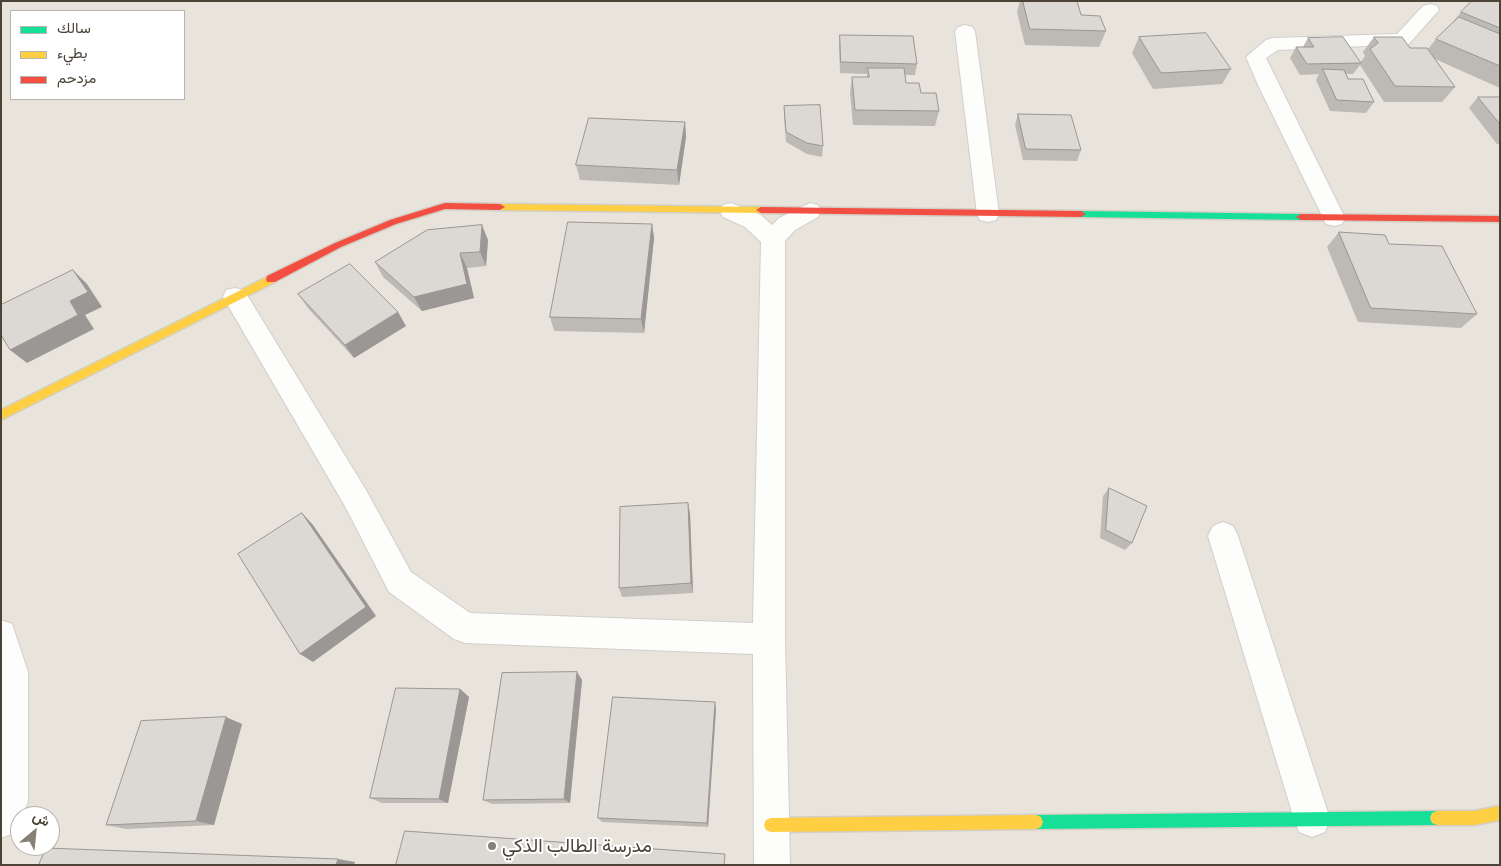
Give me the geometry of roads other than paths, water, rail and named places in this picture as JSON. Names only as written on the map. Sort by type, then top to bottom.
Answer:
[{"type":"street","points":[[1334,218],[1256,57],[1273,44],[1402,40],[1430,10]]},
{"type":"street","points":[[965,31],[988,214]]},
{"type":"street","points":[[2,415],[362,234],[427,210],[445,206],[810,212],[1500,219]]},
{"type":"street","points":[[731,210],[753,221],[773,239]]},
{"type":"street","points":[[772,865],[768,639],[773,239],[788,224],[810,212]]},
{"type":"street","points":[[235,297],[356,499],[400,582],[465,628],[768,639]]},
{"type":"street","points":[[1223,536],[1312,819]]},
{"type":"street","points":[[1,635],[12,672],[10,802],[1,820]]},
{"type":"street","points":[[771,825],[1474,818],[1500,813]]},
{"type":"place","name":"مدرسة الطالب الذكي","points":[[492,846]]}]
